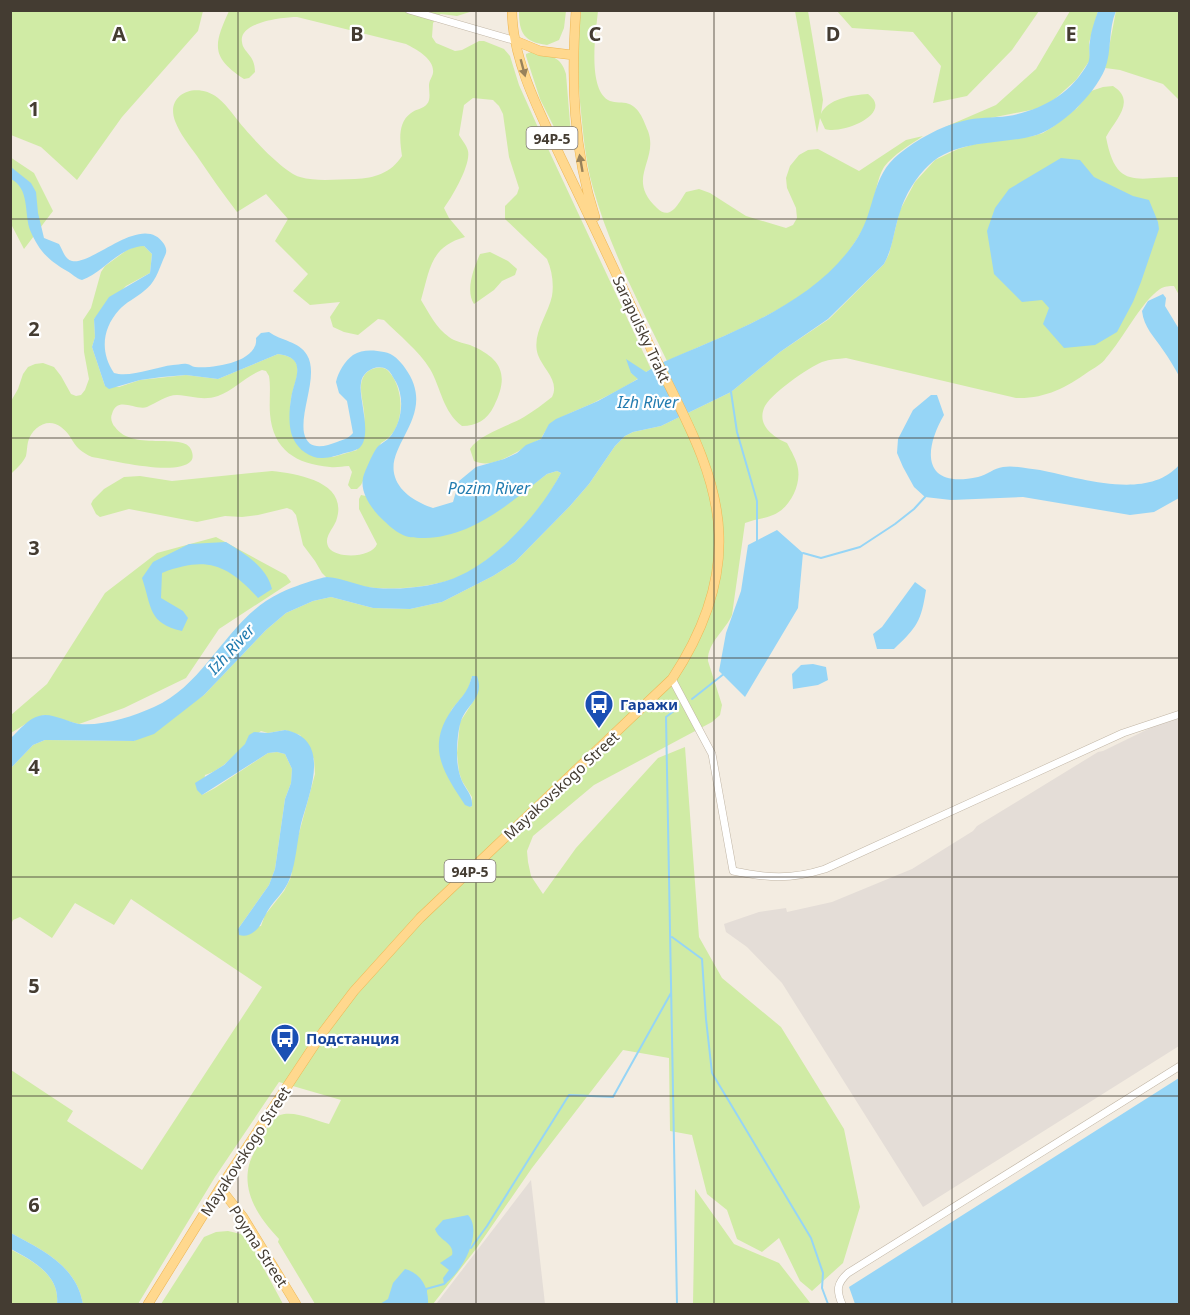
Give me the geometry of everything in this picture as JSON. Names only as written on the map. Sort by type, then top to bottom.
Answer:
[{"type":"main road","name":"Sarapulsky Trakt","points":[[512,10],[516,41],[531,92],[690,431]]},
{"type":"main road","name":"Sarapulsky Trakt","points":[[576,10],[573,54],[577,142],[594,215],[610,259]]},
{"type":"main road","points":[[516,41],[540,51],[573,54]]},
{"type":"main road","name":"Mayakovskogo Street","points":[[148,1305],[220,1188],[323,1032],[384,956],[420,918],[672,679],[687,657],[707,616],[718,564],[719,534],[716,507],[706,471],[690,431]]},
{"type":"main road","name":"Poyma Street","points":[[220,1188],[243,1218],[296,1305]]},
{"type":"street","points":[[409,10],[516,41]]},
{"type":"street","points":[[672,679],[712,754],[733,871],[779,878],[802,876],[825,869],[1123,733],[1179,714]]},
{"type":"street","points":[[842,1305],[837,1292],[840,1281],[849,1273],[1179,1066]]},
{"type":"shaded area","points":[[1179,714],[1179,1046],[923,1207],[782,983],[747,947],[726,932],[724,924],[759,912],[786,908],[787,912],[832,902],[912,869],[1098,752]]},
{"type":"shaded area","points":[[531,1180],[545,1304],[436,1304]]},
{"type":"green space","points":[[10,11],[203,11],[198,31],[122,117],[77,180],[41,147],[11,135]]},
{"type":"green space","points":[[229,11],[473,11],[457,16],[441,14],[433,23],[432,37],[436,43],[455,51],[484,41],[504,49],[510,56],[519,85],[536,123],[651,369],[646,372],[631,373],[639,378],[558,420],[545,431],[541,439],[508,457],[491,463],[474,461],[470,449],[474,444],[531,412],[552,397],[554,391],[552,380],[536,348],[538,333],[552,296],[551,272],[547,259],[505,219],[505,206],[517,194],[519,188],[509,157],[503,114],[499,106],[493,100],[473,98],[464,105],[459,135],[467,149],[467,164],[444,208],[449,218],[465,237],[453,241],[438,253],[430,269],[421,300],[444,333],[453,340],[481,350],[500,368],[502,376],[499,395],[491,411],[481,421],[462,426],[446,407],[434,376],[425,362],[384,320],[378,319],[358,335],[344,332],[333,327],[330,317],[340,302],[310,305],[293,291],[308,274],[275,241],[288,219],[266,194],[237,212],[182,135],[173,112],[178,97],[185,93],[201,91],[209,93],[218,98],[250,135],[293,174],[307,179],[320,180],[369,177],[382,174],[393,167],[402,156],[401,127],[407,117],[428,102],[429,84],[433,73],[431,63],[424,55],[406,44],[291,17],[254,25],[243,35],[243,46],[253,61],[255,72],[249,78],[244,79],[225,64],[218,49],[220,32]]},
{"type":"green space","points":[[519,11],[566,11],[564,28],[559,40],[547,45],[528,39],[520,25]]},
{"type":"green space","points":[[581,11],[598,11],[594,58],[597,83],[601,93],[610,101],[626,103],[634,107],[648,131],[650,151],[643,178],[644,188],[648,197],[662,212],[670,212],[674,209],[686,192],[699,189],[710,193],[746,216],[786,228],[793,225],[797,218],[786,178],[790,166],[799,155],[808,150],[818,149],[859,171],[906,140],[923,136],[897,154],[884,167],[872,206],[858,238],[830,273],[788,304],[738,330],[667,361],[617,255],[590,177],[580,102],[578,45]]},
{"type":"green space","points":[[795,11],[808,11],[823,100],[821,114],[834,101],[868,94],[875,101],[875,109],[863,121],[853,126],[833,130],[825,129],[820,118],[817,133]]},
{"type":"green space","points":[[837,11],[1039,11],[1012,50],[967,96],[933,103],[941,66],[913,32],[852,28]]},
{"type":"green space","points":[[1070,11],[1098,11],[1089,43],[1090,60],[1076,80],[1041,108],[945,127],[996,105],[1036,69]]},
{"type":"green space","points":[[1116,11],[1179,11],[1179,100],[1163,84],[1120,70],[1105,68]]},
{"type":"green space","points":[[531,52],[553,57],[564,68],[571,135],[568,140],[562,140],[559,137],[540,99],[526,56]]},
{"type":"green space","points":[[1113,86],[1120,92],[1124,104],[1106,137],[1116,166],[1122,173],[1140,179],[1179,177],[1179,295],[1174,286],[1160,289],[1146,303],[1102,362],[1071,383],[1036,397],[1016,398],[846,358],[822,362],[781,389],[767,402],[762,414],[763,420],[772,434],[787,443],[797,466],[798,483],[793,496],[779,512],[745,523],[732,615],[710,648],[708,655],[722,705],[720,715],[712,722],[594,785],[533,836],[527,851],[531,876],[543,894],[576,848],[658,758],[685,747],[699,937],[722,978],[781,1027],[844,1129],[860,1207],[843,1263],[812,1291],[800,1281],[779,1238],[762,1252],[737,1239],[727,1210],[707,1194],[692,1135],[670,1131],[669,1058],[623,1050],[532,1168],[476,1249],[433,1304],[315,1304],[278,1242],[279,1239],[265,1223],[254,1205],[250,1196],[248,1176],[250,1162],[273,1119],[286,1114],[298,1115],[329,1124],[341,1100],[279,1082],[215,1177],[138,1304],[83,1304],[73,1279],[56,1260],[11,1233],[11,1070],[73,1111],[67,1121],[142,1170],[262,987],[131,899],[114,925],[75,903],[52,938],[20,917],[13,920],[11,924],[11,768],[33,745],[45,740],[134,741],[204,695],[266,630],[286,613],[313,601],[331,597],[373,608],[410,609],[442,602],[493,576],[515,562],[570,506],[625,436],[661,426],[731,392],[780,352],[829,319],[884,264],[889,254],[900,210],[915,182],[935,160],[975,144],[1043,133],[1077,108],[1091,91]],"holes":[[[472,676],[476,697],[460,722],[457,753],[462,781],[472,797],[470,807],[440,736],[452,709],[468,690]],[[285,730],[300,735],[314,759],[315,774],[295,848],[291,877],[284,891],[265,915],[261,926],[238,929],[269,885],[275,869],[285,799],[291,783],[292,769],[285,754],[268,753],[202,795],[205,775],[227,762],[261,731],[268,733]]]},
{"type":"green space","points":[[10,157],[34,173],[53,211],[24,249],[11,224]]},
{"type":"green space","points":[[144,246],[152,254],[150,273],[126,286],[94,319],[95,337],[92,347],[105,386],[119,387],[140,380],[186,375],[218,379],[278,354],[288,356],[294,360],[298,371],[290,408],[293,438],[333,457],[357,450],[364,422],[362,381],[370,370],[385,369],[389,371],[397,385],[401,404],[398,423],[389,438],[381,443],[357,489],[351,489],[348,485],[352,472],[349,466],[333,467],[307,463],[288,453],[281,446],[272,426],[269,376],[266,371],[262,370],[218,396],[202,398],[173,395],[143,408],[122,404],[114,408],[111,416],[112,423],[123,435],[146,441],[181,442],[188,446],[192,452],[192,458],[184,466],[159,468],[92,457],[80,450],[61,427],[46,423],[33,432],[28,442],[25,459],[11,474],[11,401],[23,374],[28,367],[43,363],[54,367],[71,394],[81,395],[89,379],[84,352],[83,320],[91,308],[101,272],[105,266],[127,250]]},
{"type":"green space","points":[[490,252],[508,261],[517,269],[515,275],[502,281],[494,290],[474,304],[470,292],[473,272],[480,254]]},
{"type":"green space","points":[[272,471],[307,478],[328,488],[335,496],[338,506],[336,522],[328,536],[327,544],[333,552],[346,555],[369,552],[377,544],[359,509],[361,495],[366,496],[387,523],[518,496],[547,474],[557,471],[561,473],[532,517],[493,556],[454,579],[408,588],[370,587],[326,577],[303,545],[296,515],[287,508],[258,515],[225,516],[197,522],[129,509],[100,517],[91,504],[104,489],[124,477],[140,476],[172,481]]},
{"type":"green space","points":[[216,537],[286,575],[291,582],[219,629],[186,678],[124,708],[79,724],[44,715],[11,733],[11,715],[47,684],[105,593],[157,553]]},
{"type":"green space","points":[[695,1189],[734,1244],[779,1263],[811,1304],[693,1304]]},
{"type":"green space","points":[[228,1231],[241,1234],[250,1243],[283,1304],[161,1304],[204,1237],[216,1232]]},
{"type":"green space","points":[[10,1249],[36,1264],[50,1277],[57,1294],[57,1304],[11,1304]]},
{"type":"water","points":[[1098,11],[1116,11],[1109,55],[1100,79],[1075,110],[1054,126],[1033,136],[965,147],[940,157],[929,165],[915,181],[905,199],[884,264],[828,319],[780,352],[731,392],[661,426],[625,436],[570,506],[515,562],[442,602],[410,609],[373,608],[331,597],[313,601],[286,613],[266,630],[204,695],[154,734],[134,741],[45,740],[33,745],[11,768],[11,738],[31,719],[49,715],[79,724],[98,724],[154,707],[189,683],[246,618],[262,604],[284,591],[327,577],[386,589],[419,587],[452,579],[476,567],[505,544],[531,517],[553,488],[561,473],[557,471],[547,474],[491,516],[459,532],[425,538],[411,537],[396,531],[378,515],[364,493],[362,483],[377,447],[393,432],[401,411],[399,389],[391,373],[385,368],[372,369],[362,379],[365,427],[363,444],[358,449],[326,458],[314,457],[306,453],[296,444],[292,436],[290,409],[297,365],[288,356],[278,354],[218,379],[186,375],[162,377],[140,380],[109,389],[105,386],[92,347],[95,337],[94,319],[109,297],[150,273],[152,254],[144,246],[135,247],[82,280],[60,267],[49,259],[37,244],[30,230],[24,195],[17,183],[11,179],[11,167],[31,183],[36,192],[44,238],[59,244],[69,260],[81,260],[131,236],[144,233],[155,235],[165,246],[166,254],[154,281],[122,307],[109,325],[105,349],[109,365],[114,373],[135,373],[184,364],[194,367],[223,365],[250,353],[255,346],[256,338],[261,333],[269,332],[295,344],[307,355],[311,372],[304,414],[304,433],[309,443],[322,446],[346,439],[353,433],[347,401],[339,393],[336,382],[345,364],[353,355],[364,351],[390,354],[405,368],[414,385],[416,400],[409,428],[397,453],[394,465],[395,477],[397,483],[410,497],[433,508],[453,502],[459,481],[476,467],[517,453],[526,445],[541,439],[549,424],[556,419],[598,401],[638,379],[631,373],[626,359],[646,372],[741,328],[795,299],[819,281],[858,237],[868,215],[878,182],[883,172],[899,154],[929,134],[946,127],[968,120],[1008,116],[1032,110],[1054,99],[1073,84],[1088,63],[1093,26]]},
{"type":"water","points":[[1061,158],[1080,160],[1094,177],[1133,196],[1149,200],[1158,222],[1159,229],[1133,302],[1117,332],[1095,345],[1064,348],[1043,324],[1049,308],[1042,300],[1022,302],[994,274],[987,231],[995,208],[1009,189]]},
{"type":"water","points":[[1163,294],[1166,298],[1165,306],[1179,329],[1179,376],[1150,332],[1143,317],[1142,311],[1148,301]]},
{"type":"water","points":[[931,395],[937,395],[944,415],[932,442],[933,465],[938,473],[947,478],[978,477],[1012,466],[1093,481],[1132,485],[1166,476],[1179,465],[1179,498],[1154,512],[1130,515],[1023,497],[951,500],[925,497],[914,487],[897,453],[898,439],[913,410]]},
{"type":"water","points":[[777,530],[803,553],[798,608],[745,697],[719,671],[726,633],[741,591],[748,545]]},
{"type":"water","points":[[226,542],[260,567],[272,589],[258,598],[236,577],[215,566],[204,564],[177,568],[162,573],[161,598],[183,611],[188,618],[182,631],[163,624],[153,613],[142,578],[153,562],[189,544]]},
{"type":"water","points":[[915,582],[926,590],[917,623],[894,649],[877,649],[873,634],[882,627]]},
{"type":"water","points":[[813,664],[826,667],[828,680],[818,685],[793,689],[792,674],[801,665]]},
{"type":"water","points":[[472,676],[477,676],[479,690],[461,721],[457,749],[460,774],[471,799],[472,806],[470,807],[465,805],[450,782],[439,749],[444,724],[466,691]]},
{"type":"water","points":[[285,730],[300,735],[309,744],[314,769],[309,798],[288,883],[260,926],[249,935],[241,936],[238,929],[269,885],[275,869],[285,799],[291,783],[292,769],[285,754],[268,753],[202,795],[195,783],[224,765],[254,732],[268,733]]},
{"type":"water","points":[[1179,1078],[1179,1304],[855,1304],[849,1287]]},
{"type":"water","points":[[468,1215],[472,1222],[472,1242],[457,1272],[444,1284],[443,1278],[449,1270],[440,1263],[452,1255],[452,1251],[435,1229],[443,1220]]},
{"type":"water","points":[[11,1233],[56,1260],[73,1279],[83,1304],[57,1304],[57,1294],[50,1277],[36,1264],[11,1249]]},
{"type":"water","points":[[405,1269],[411,1271],[423,1282],[428,1304],[380,1304],[388,1299],[393,1283]]},
{"type":"waterway","points":[[731,392],[737,432],[757,501],[757,542]]},
{"type":"waterway","points":[[803,553],[821,558],[860,547],[895,524],[925,497]]},
{"type":"waterway","points":[[692,699],[725,673]]},
{"type":"waterway","points":[[677,1304],[666,717],[679,707]]},
{"type":"waterway","points":[[672,937],[702,959],[712,1073],[811,1238],[823,1273],[822,1288],[828,1304]]},
{"type":"waterway","points":[[471,1248],[569,1095],[613,1097],[671,993]]},
{"type":"waterway","points":[[426,1291],[426,1289],[446,1282]]},
{"type":"place","name":"Гаражи","points":[[599,730]]},
{"type":"place","name":"Подстанция","points":[[285,1064]]},
{"type":"water label","name":"Izh River","points":[[648,402]]},
{"type":"water label","name":"Pozim River","points":[[489,488]]},
{"type":"water label","name":"Izh River","points":[[231,649]]}]
